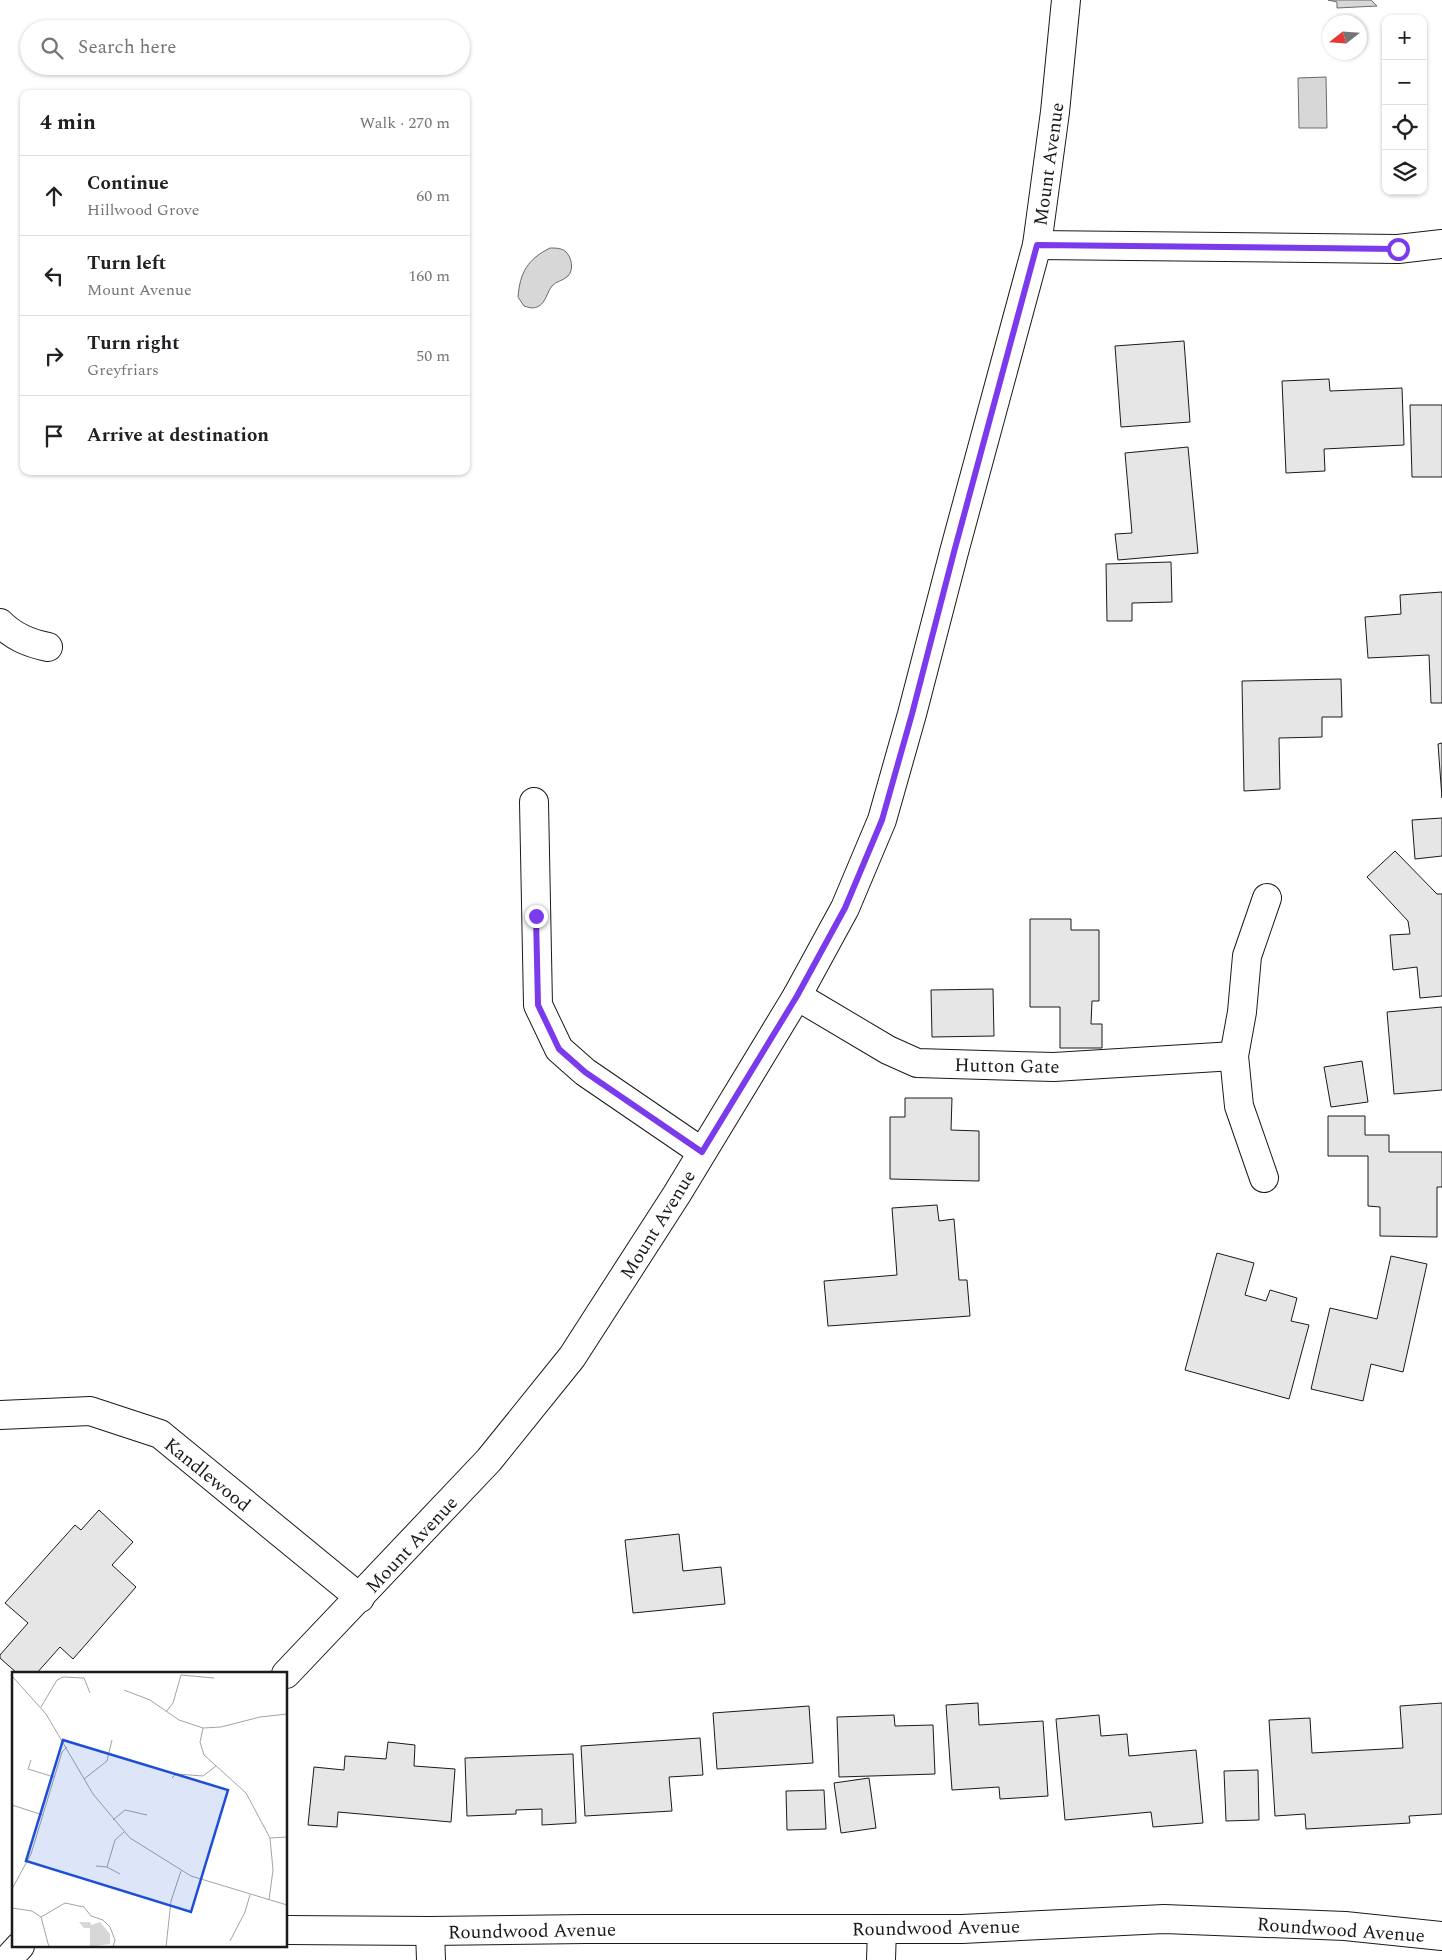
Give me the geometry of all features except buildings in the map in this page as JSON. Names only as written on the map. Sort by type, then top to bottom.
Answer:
[{"type":"street","name":"Mount Avenue","points":[[288,1672],[489,1460],[572,1357],[677,1194],[797,996],[845,908],[882,820],[1037,245],[1056,112],[1066,0]]},
{"type":"street","points":[[1037,245],[1398,249],[1442,244]]},
{"type":"street","points":[[0,623],[21,639],[48,647]]},
{"type":"street","points":[[534,802],[538,1005],[559,1049],[585,1072],[702,1152]]},
{"type":"street","points":[[1264,1178],[1239,1106],[1234,1056],[1242,1012],[1247,956],[1267,898]]},
{"type":"street","name":"Hutton Gate","points":[[797,996],[888,1050],[916,1063],[1054,1067],[1234,1056]]},
{"type":"street","name":"Kandlewood","points":[[0,1415],[90,1411],[160,1434],[360,1598]]},
{"type":"street","name":"Roundwood Avenue","points":[[288,1930],[962,1929],[1164,1919],[1345,1926],[1442,1936]]},
{"type":"street","points":[[881,1960],[882,1929]]},
{"type":"street","name":"Roundwood Avenue","points":[[430,1931],[431,1960]]},
{"type":"street","points":[[7,1960],[18,1948]]},
{"type":"shaded area","points":[[1328,0],[1371,0],[1377,6],[1337,8],[1337,2]]},
{"type":"shaded area","points":[[1326,77],[1327,128],[1299,128],[1298,78]]},
{"type":"shaded area","points":[[550,248],[565,251],[571,264],[570,273],[566,278],[552,286],[539,306],[532,308],[524,306],[518,297],[523,273],[536,257]]},
{"type":"route","points":[[536,916],[538,1005],[559,1049],[585,1072],[702,1152],[797,996],[845,908],[882,820],[1037,245],[1398,249]]}]
